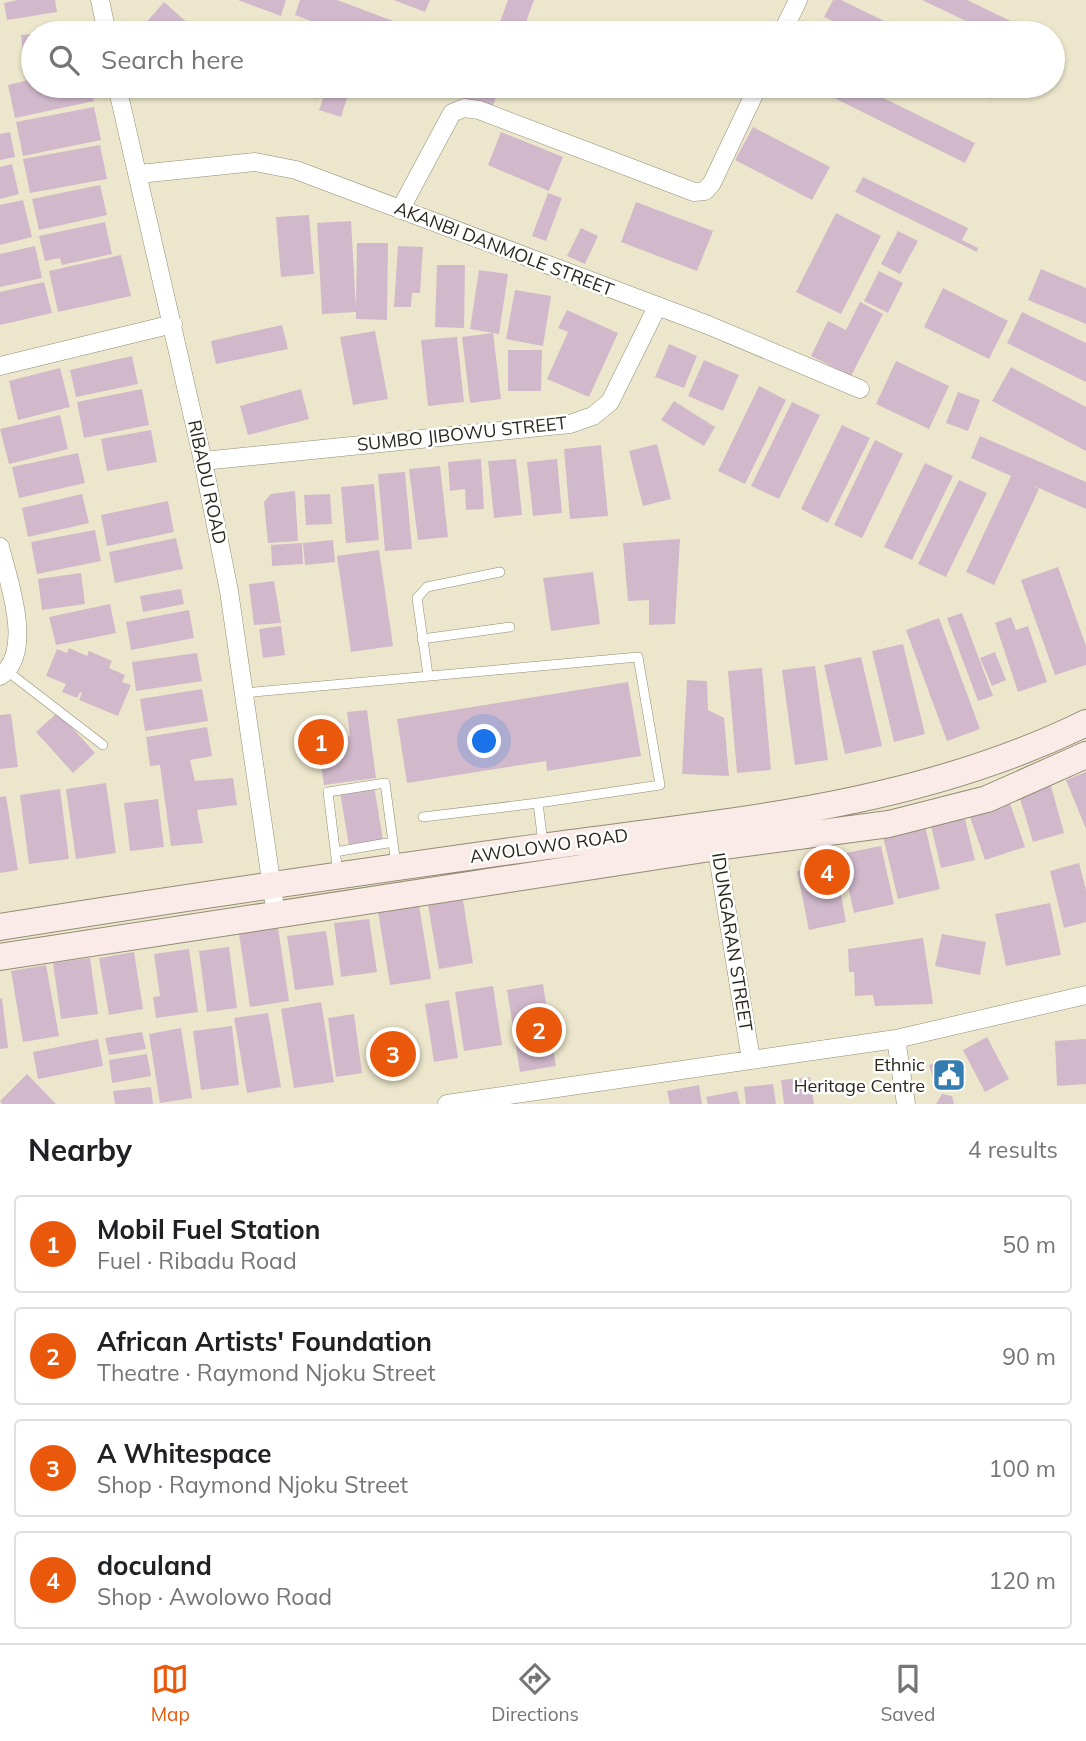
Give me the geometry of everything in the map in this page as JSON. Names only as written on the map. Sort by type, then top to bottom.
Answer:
[{"type":"main road","name":"AWOLOWO ROAD","points":[[0,957],[276,915],[715,836],[908,789],[1020,753],[1086,723]]},
{"type":"main road","name":"AWOLOWO ROAD","points":[[0,926],[271,884],[337,863],[394,855],[888,824],[987,799],[1086,755]]},
{"type":"street","points":[[100,0],[104,21]]},
{"type":"street","points":[[788,21],[798,0]]},
{"type":"street","name":"RIBADU ROAD","points":[[120,98],[173,324],[229,591],[276,915]]},
{"type":"street","points":[[400,210],[452,113],[464,108],[479,110],[695,192],[705,191],[712,183],[752,98]]},
{"type":"street","name":"AKANBI DANMOLE STREET","points":[[139,174],[255,162],[296,170],[755,343],[859,389]]},
{"type":"street","name":"SUMBO JIBOWU STREET","points":[[203,461],[570,424],[593,416],[610,402],[657,307]]},
{"type":"street","points":[[0,366],[173,324]]},
{"type":"street","points":[[0,547],[16,613],[18,635],[3,673]]},
{"type":"street","name":"IDUNGARAN STREET","points":[[715,836],[751,1060]]},
{"type":"street","points":[[447,1104],[896,1039],[1086,995]]},
{"type":"street","points":[[896,1039],[906,1104]]},
{"type":"lane","points":[[428,675],[417,598],[427,587],[500,572]]},
{"type":"lane","points":[[422,639],[510,627]]},
{"type":"lane","points":[[244,693],[638,657],[660,785],[423,817]]},
{"type":"lane","points":[[3,673],[103,745]]},
{"type":"lane","points":[[337,863],[328,792],[385,783],[394,855]]},
{"type":"lane","points":[[538,803],[543,847]]},
{"type":"lane","points":[[337,863],[357,846],[375,843],[394,855]]},
{"type":"building","points":[[18,0],[55,0],[57,12],[7,20],[4,3]]},
{"type":"building","points":[[238,0],[286,0],[281,16]]},
{"type":"building","points":[[300,0],[337,0],[393,21],[311,21],[295,15]]},
{"type":"building","points":[[394,0],[430,0],[425,12]]},
{"type":"building","points":[[508,0],[534,0],[526,21],[500,21]]},
{"type":"building","points":[[833,0],[841,0],[884,21],[832,21],[824,17]]},
{"type":"building","points":[[922,0],[967,0],[1011,21],[966,21]]},
{"type":"building","points":[[164,2],[185,21],[147,21]]},
{"type":"building","points":[[21,82],[21,98],[93,98],[94,101],[15,118],[8,85]]},
{"type":"building","points":[[323,98],[347,98],[341,117],[319,110]]},
{"type":"building","points":[[462,98],[496,98],[492,108]]},
{"type":"building","points":[[834,98],[883,98],[975,143],[965,163]]},
{"type":"building","points":[[94,107],[101,140],[23,156],[16,122]]},
{"type":"building","points":[[753,127],[830,167],[812,200],[735,160]]},
{"type":"building","points":[[10,132],[15,157],[0,160],[0,134]]},
{"type":"building","points":[[501,132],[563,157],[549,191],[488,165]]},
{"type":"building","points":[[100,145],[107,179],[30,193],[23,159]]},
{"type":"building","points":[[12,164],[19,194],[0,199],[0,167]]},
{"type":"building","points":[[863,177],[968,228],[962,240],[978,248],[977,252],[855,192]]},
{"type":"building","points":[[100,185],[107,215],[39,230],[32,199]]},
{"type":"building","points":[[548,193],[562,198],[546,241],[532,236]]},
{"type":"building","points":[[23,200],[32,237],[0,245],[0,205]]},
{"type":"building","points":[[636,202],[713,231],[697,271],[621,242]]},
{"type":"building","points":[[836,213],[881,236],[841,314],[796,292]]},
{"type":"building","points":[[309,215],[314,274],[281,277],[276,217]]},
{"type":"building","points":[[351,221],[356,308],[357,243],[388,243],[387,320],[356,319],[356,312],[322,314],[317,223]]},
{"type":"building","points":[[105,222],[112,254],[62,265],[60,258],[45,261],[39,236]]},
{"type":"building","points":[[581,228],[598,236],[585,264],[567,256]]},
{"type":"building","points":[[898,231],[918,241],[900,274],[881,264]]},
{"type":"building","points":[[35,246],[42,278],[0,287],[0,254]]},
{"type":"building","points":[[398,246],[423,247],[420,293],[412,293],[411,307],[394,307]]},
{"type":"building","points":[[121,255],[131,296],[58,312],[49,271]]},
{"type":"building","points":[[437,265],[465,265],[464,328],[435,327]]},
{"type":"building","points":[[1041,269],[1086,288],[1086,324],[1028,300]]},
{"type":"building","points":[[479,270],[508,274],[499,334],[470,329]]},
{"type":"building","points":[[879,271],[903,283],[888,313],[864,301]]},
{"type":"building","points":[[44,282],[52,313],[0,325],[0,292]]},
{"type":"building","points":[[943,288],[1008,321],[989,359],[924,327]]},
{"type":"building","points":[[515,290],[551,296],[543,346],[506,339]]},
{"type":"building","points":[[860,302],[883,314],[851,376],[811,356],[828,321],[846,330]]},
{"type":"building","points":[[567,310],[618,333],[589,397],[547,379],[568,332],[558,328]]},
{"type":"building","points":[[1022,312],[1086,343],[1086,382],[1007,343]]},
{"type":"building","points":[[282,325],[288,349],[216,364],[211,341]]},
{"type":"building","points":[[375,331],[388,399],[353,405],[340,337]]},
{"type":"building","points":[[493,333],[501,399],[470,403],[462,337]]},
{"type":"building","points":[[457,337],[464,402],[428,406],[421,340]]},
{"type":"building","points":[[669,344],[697,356],[684,388],[655,377]]},
{"type":"building","points":[[508,350],[542,350],[541,391],[508,391]]},
{"type":"building","points":[[132,356],[138,384],[76,397],[70,370]]},
{"type":"building","points":[[704,360],[739,375],[723,411],[688,396]]},
{"type":"building","points":[[896,361],[949,386],[929,429],[876,404]]},
{"type":"building","points":[[1011,367],[1086,407],[1086,451],[992,401]]},
{"type":"building","points":[[60,368],[70,407],[18,420],[9,381]]},
{"type":"building","points":[[759,386],[786,400],[745,484],[718,471]]},
{"type":"building","points":[[142,389],[149,425],[84,438],[77,402]]},
{"type":"building","points":[[301,389],[309,419],[248,435],[240,406]]},
{"type":"building","points":[[958,392],[980,400],[968,431],[946,423]]},
{"type":"building","points":[[674,401],[715,427],[704,446],[661,420]]},
{"type":"building","points":[[792,402],[820,415],[779,499],[751,486]]},
{"type":"building","points":[[60,415],[68,449],[9,464],[0,429]]},
{"type":"building","points":[[842,425],[870,438],[828,523],[801,509]]},
{"type":"building","points":[[151,430],[157,462],[107,471],[101,439]]},
{"type":"building","points":[[980,436],[1086,482],[1086,509],[1032,485],[1039,489],[994,585],[966,572],[1011,476],[971,458]]},
{"type":"building","points":[[875,440],[903,454],[862,538],[834,525]]},
{"type":"building","points":[[657,444],[671,499],[643,506],[629,451]]},
{"type":"building","points":[[601,445],[608,516],[570,519],[564,449]]},
{"type":"building","points":[[78,453],[85,483],[19,498],[12,467]]},
{"type":"building","points":[[481,459],[484,509],[466,510],[465,489],[450,491],[448,462]]},
{"type":"building","points":[[516,459],[522,515],[494,518],[488,461]]},
{"type":"building","points":[[557,459],[562,513],[533,516],[527,462]]},
{"type":"building","points":[[925,463],[953,476],[912,560],[884,547]]},
{"type":"building","points":[[440,466],[448,537],[418,540],[409,469]]},
{"type":"building","points":[[405,472],[412,549],[385,551],[378,474]]},
{"type":"building","points":[[959,480],[987,493],[946,577],[918,564]]},
{"type":"building","points":[[374,484],[379,540],[346,543],[341,487]]},
{"type":"building","points":[[295,491],[298,541],[268,543],[264,502],[271,494]]},
{"type":"building","points":[[82,494],[89,523],[28,537],[22,508]]},
{"type":"building","points":[[330,494],[332,524],[306,525],[304,495]]},
{"type":"building","points":[[168,501],[174,532],[107,546],[101,515]]},
{"type":"building","points":[[95,530],[101,561],[37,574],[31,542]]},
{"type":"building","points":[[176,538],[183,569],[115,583],[109,552]]},
{"type":"building","points":[[680,539],[675,624],[649,625],[649,600],[628,601],[623,543]]},
{"type":"building","points":[[333,540],[335,562],[305,565],[303,543]]},
{"type":"building","points":[[302,543],[303,564],[272,566],[271,545]]},
{"type":"building","points":[[379,550],[393,646],[351,652],[337,556]]},
{"type":"building","points":[[1058,567],[1086,646],[1086,665],[1055,675],[1021,580]]},
{"type":"building","points":[[593,572],[600,624],[551,631],[543,578]]},
{"type":"building","points":[[81,573],[85,604],[42,610],[38,579]]},
{"type":"building","points":[[274,581],[281,623],[254,625],[249,584]]},
{"type":"building","points":[[181,589],[184,604],[143,612],[140,596]]},
{"type":"building","points":[[110,604],[116,633],[56,645],[49,617]]},
{"type":"building","points":[[189,610],[194,638],[131,650],[126,622]]},
{"type":"building","points":[[962,613],[993,696],[978,701],[947,618]]},
{"type":"building","points":[[1011,617],[1016,630],[1028,626],[1047,682],[1018,692],[995,623]]},
{"type":"building","points":[[939,618],[980,729],[947,741],[906,630]]},
{"type":"building","points":[[281,626],[285,655],[263,658],[259,629]]},
{"type":"building","points":[[903,644],[925,734],[894,742],[872,651]]},
{"type":"building","points":[[69,648],[87,656],[89,651],[112,661],[109,668],[125,675],[122,682],[131,685],[118,716],[79,700],[82,693],[80,692],[77,698],[62,692],[66,684],[46,676],[57,649],[67,653]]},
{"type":"building","points":[[995,652],[1006,680],[992,686],[980,658]]},
{"type":"building","points":[[197,653],[202,681],[136,691],[132,662]]},
{"type":"building","points":[[861,657],[882,746],[845,754],[824,665]]},
{"type":"building","points":[[815,666],[828,760],[795,765],[782,670]]},
{"type":"building","points":[[762,668],[771,770],[737,773],[728,671]]},
{"type":"building","points":[[687,680],[707,681],[708,710],[724,718],[729,776],[682,774]]},
{"type":"building","points":[[628,682],[641,756],[547,771],[546,761],[407,783],[397,719]]},
{"type":"building","points":[[202,689],[208,721],[145,731],[140,699]]},
{"type":"building","points":[[367,710],[376,778],[324,785],[317,740],[350,736],[347,712]]},
{"type":"building","points":[[58,712],[95,753],[73,773],[36,732]]},
{"type":"building","points":[[11,714],[18,767],[0,769],[0,715]]},
{"type":"building","points":[[207,727],[212,756],[190,760],[195,781],[233,778],[237,805],[197,810],[203,843],[171,846],[160,765],[150,766],[146,737]]},
{"type":"building","points":[[1086,772],[1086,829],[1066,780]]},
{"type":"building","points":[[106,783],[116,853],[76,859],[66,789]]},
{"type":"building","points":[[374,786],[383,840],[349,846],[340,792]]},
{"type":"building","points":[[1051,786],[1064,833],[1033,842],[1019,795]]},
{"type":"building","points":[[60,789],[69,859],[29,864],[20,795]]},
{"type":"building","points":[[6,796],[18,870],[0,873],[0,797]]},
{"type":"building","points":[[158,799],[164,847],[130,851],[124,803]]},
{"type":"building","points":[[1010,803],[1025,847],[985,860],[970,817]]},
{"type":"building","points":[[965,819],[975,860],[941,868],[931,826]]},
{"type":"building","points":[[925,826],[940,889],[898,899],[883,836]]},
{"type":"building","points":[[881,846],[894,904],[854,913],[841,854]]},
{"type":"building","points":[[1079,863],[1086,890],[1086,922],[1064,928],[1050,871]]},
{"type":"building","points":[[835,864],[846,922],[809,930],[797,871]]},
{"type":"building","points":[[463,900],[473,963],[439,969],[428,905]]},
{"type":"building","points":[[1050,903],[1061,955],[1006,966],[995,914]]},
{"type":"building","points":[[419,905],[431,979],[390,985],[378,912]]},
{"type":"building","points":[[369,919],[377,972],[341,977],[334,923]]},
{"type":"building","points":[[278,928],[289,1001],[250,1007],[239,934]]},
{"type":"building","points":[[326,931],[334,985],[295,990],[287,936]]},
{"type":"building","points":[[942,934],[986,942],[980,975],[935,966]]},
{"type":"building","points":[[923,938],[933,1004],[875,1006],[873,995],[855,996],[854,972],[849,972],[848,949]]},
{"type":"building","points":[[229,947],[237,1008],[207,1012],[199,951]]},
{"type":"building","points":[[189,949],[198,1012],[156,1018],[153,997],[160,996],[154,954]]},
{"type":"building","points":[[134,952],[143,1009],[109,1015],[99,958]]},
{"type":"building","points":[[90,958],[98,1014],[61,1019],[53,963]]},
{"type":"building","points":[[46,965],[59,1036],[23,1042],[11,971]]},
{"type":"building","points":[[543,984],[556,1066],[520,1072],[507,990]]},
{"type":"building","points":[[493,986],[502,1045],[464,1051],[455,992]]},
{"type":"building","points":[[2,998],[8,1048],[0,1049],[0,999]]},
{"type":"building","points":[[449,1000],[458,1058],[434,1062],[425,1004]]},
{"type":"building","points":[[321,1002],[334,1082],[294,1088],[281,1009]]},
{"type":"building","points":[[268,1013],[281,1087],[247,1093],[234,1018]]},
{"type":"building","points":[[354,1014],[362,1073],[336,1077],[328,1018]]},
{"type":"building","points":[[232,1026],[239,1085],[201,1090],[193,1031]]},
{"type":"building","points":[[181,1028],[192,1098],[160,1103],[149,1034]]},
{"type":"building","points":[[142,1032],[146,1049],[109,1055],[105,1038]]},
{"type":"building","points":[[987,1037],[1009,1079],[985,1092],[963,1050]]},
{"type":"building","points":[[98,1039],[103,1066],[38,1079],[33,1052]]},
{"type":"building","points":[[1086,1039],[1086,1084],[1057,1086],[1055,1041]]},
{"type":"building","points":[[147,1054],[151,1076],[112,1083],[109,1060]]},
{"type":"building","points":[[946,1059],[950,1073],[933,1078],[929,1065]]},
{"type":"building","points":[[27,1074],[56,1104],[2,1104],[0,1101]]},
{"type":"building","points":[[810,1077],[814,1104],[784,1104],[781,1080]]},
{"type":"building","points":[[773,1084],[776,1104],[746,1104],[744,1087]]},
{"type":"building","points":[[699,1085],[702,1104],[670,1104],[667,1091]]},
{"type":"building","points":[[151,1087],[153,1104],[115,1104],[113,1091]]},
{"type":"building","points":[[737,1091],[740,1104],[708,1104],[706,1097]]},
{"type":"building","points":[[942,1094],[952,1096],[954,1104],[936,1104]]},
{"type":"place","name":"Mobil Fuel Station","points":[[321,742]]},
{"type":"place","name":"doculand","points":[[827,872]]},
{"type":"place","name":"African Artists' Foundation","points":[[539,1030]]},
{"type":"place","name":"A Whitespace","points":[[393,1054]]},
{"type":"place","name":"Ethnic Heritage Centre","points":[[949,1075]]}]
